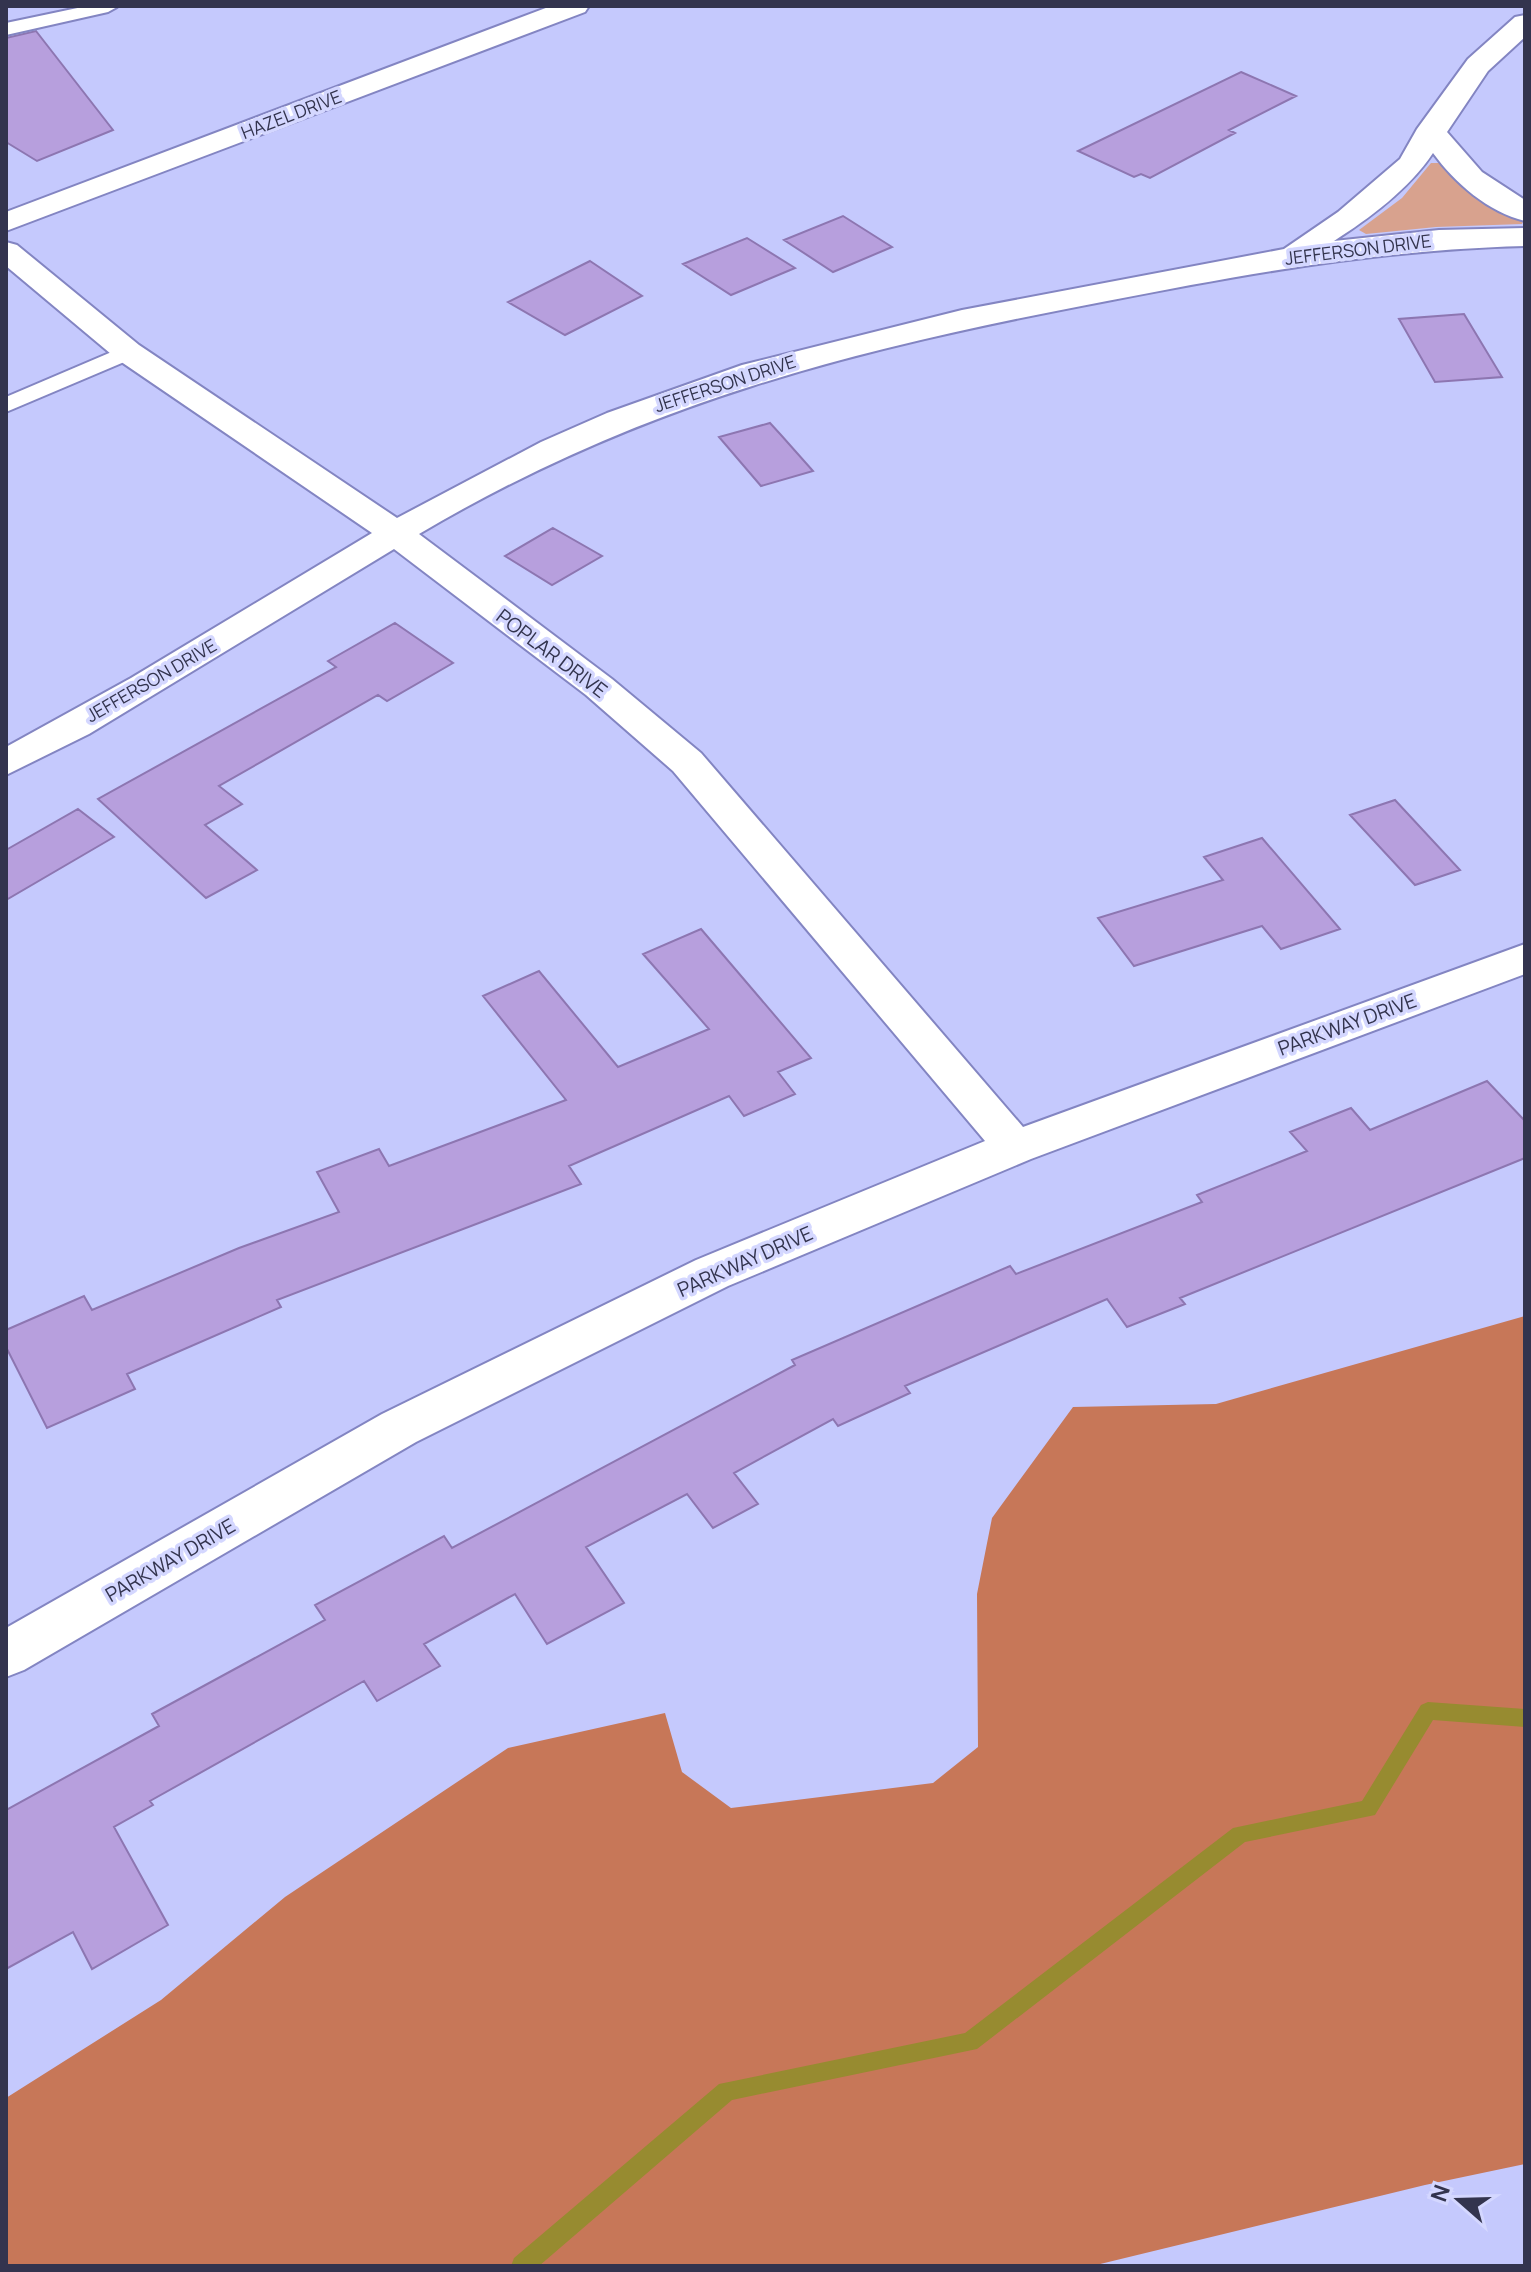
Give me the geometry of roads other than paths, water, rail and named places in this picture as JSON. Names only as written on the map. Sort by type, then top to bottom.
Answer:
[{"type":"street","name":"HAZEL DRIVE","points":[[6,222],[576,6]]},
{"type":"street","points":[[1286,258],[1349,218],[1410,165],[1431,129],[1478,65],[1525,23]]},
{"type":"street","points":[[1431,129],[1443,149],[1480,187],[1525,212]]},
{"type":"street","name":"JEFFERSON DRIVE","points":[[6,763],[213,645],[394,532],[552,449],[715,382],[906,332],[1286,258],[1425,240],[1525,237]]},
{"type":"street","name":"POPLAR DRIVE","points":[[6,251],[128,352],[394,532],[599,687],[687,762],[1015,1147]]},
{"type":"street","name":"PARKWAY DRIVE","points":[[6,1654],[399,1428],[712,1273],[1015,1147],[1525,958]]},
{"type":"lane","points":[[6,29],[108,7]]},
{"type":"lane","points":[[6,405],[128,352]]},
{"type":"waterway","points":[[522,2266],[727,2091],[970,2042],[1240,1834],[1368,1809],[1428,1711],[1525,1718]]}]
